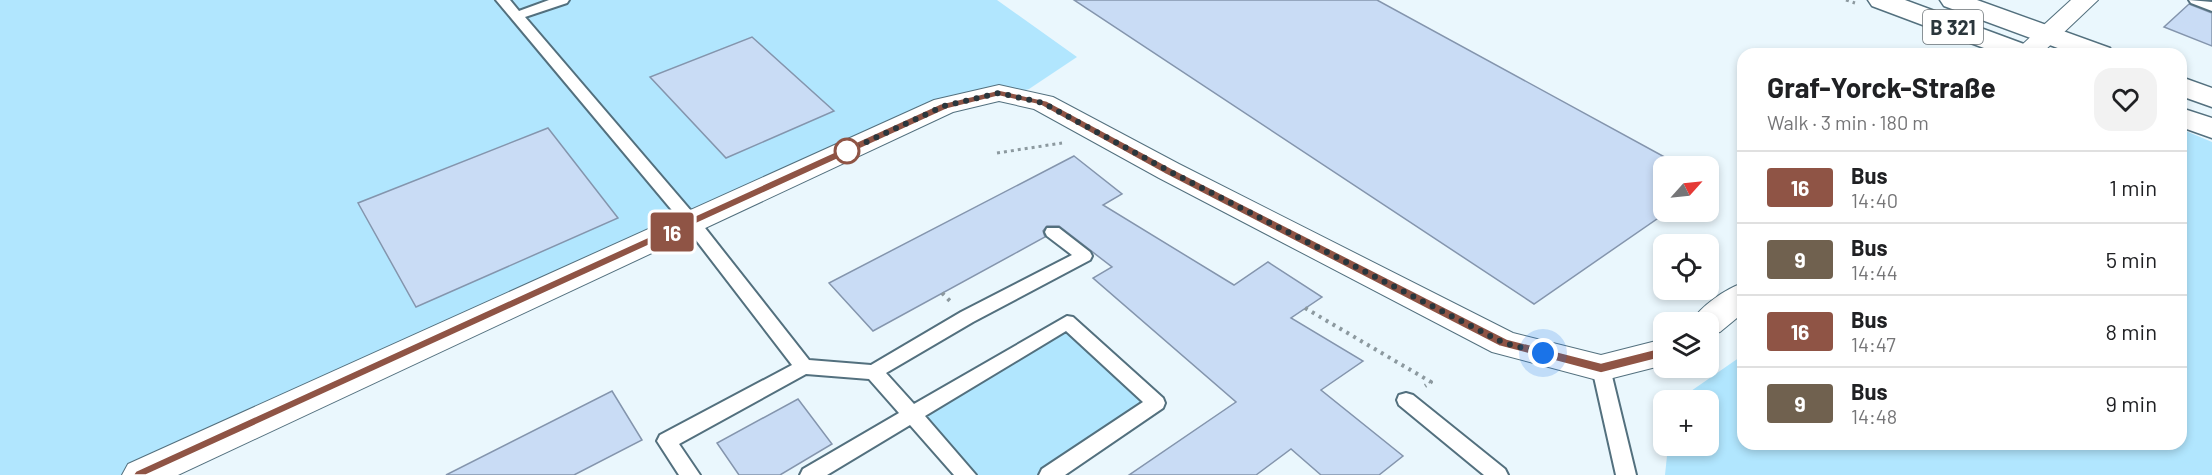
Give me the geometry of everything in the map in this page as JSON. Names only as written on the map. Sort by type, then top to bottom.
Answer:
[{"type":"main road","name":"B 321","points":[[1881,0],[2009,48]]},
{"type":"main road","name":"B 321","points":[[1953,0],[2084,48]]},
{"type":"main road","points":[[2187,88],[2212,98]]},
{"type":"main road","points":[[2187,119],[2212,129]]},
{"type":"street","points":[[2032,48],[2086,0]]},
{"type":"street","points":[[141,475],[944,106],[999,93],[1043,103],[1504,343],[1601,368],[1653,355]]},
{"type":"street","points":[[1719,314],[1737,300]]},
{"type":"lane","points":[[503,0],[692,223],[804,367]]},
{"type":"lane","points":[[516,16],[562,0]]},
{"type":"lane","points":[[2196,0],[2212,7]]},
{"type":"lane","points":[[690,475],[667,441],[804,367],[874,372],[968,317],[1084,256],[1053,232]]},
{"type":"lane","points":[[810,475],[1067,322],[1156,403],[1049,475]]},
{"type":"lane","points":[[1601,368],[1626,475]]},
{"type":"lane","points":[[874,372],[966,475]]},
{"type":"lane","points":[[1406,400],[1498,475]]},
{"type":"path","points":[[997,153],[1104,136]]},
{"type":"path","points":[[1305,308],[1431,382],[1406,400]]},
{"type":"shaded area","points":[[0,0],[997,0],[1077,57],[1029,89],[944,106],[141,475],[0,475]]},
{"type":"shaded area","points":[[2187,132],[2212,142],[2212,475],[1665,475],[1667,456],[1719,456],[1719,390],[1692,390],[1710,378],[1719,378],[1719,372],[1737,359],[1737,450],[2187,450]]},
{"type":"shaded area","points":[[1067,322],[1156,403],[1049,475],[966,475],[912,414]]},
{"type":"building","points":[[1074,0],[1377,0],[1663,156],[1653,156],[1653,222],[1534,304]]},
{"type":"building","points":[[2189,4],[2212,13],[2212,46],[2164,27]]},
{"type":"building","points":[[752,37],[834,111],[726,158],[650,77]]},
{"type":"building","points":[[548,128],[618,218],[416,307],[358,203]]},
{"type":"building","points":[[1074,156],[1122,194],[1103,205],[1234,285],[1268,262],[1322,297],[1291,318],[1363,361],[1321,390],[1403,456],[1379,475],[1321,475],[1291,449],[1256,475],[1129,475],[1236,402],[1093,278],[1112,267],[1059,226],[1047,226],[1043,231],[1045,237],[873,331],[829,283]]},
{"type":"building","points":[[612,391],[642,440],[574,475],[446,475]]},
{"type":"building","points":[[798,399],[832,444],[780,475],[739,475],[717,443]]},
{"type":"bus line","name":"16","points":[[141,475],[944,106],[999,93],[1043,103],[1169,171],[1504,343],[1601,368],[1653,355]]},
{"type":"route","points":[[847,151],[944,106],[999,93],[1043,103],[1169,171],[1504,343],[1543,353]]}]
